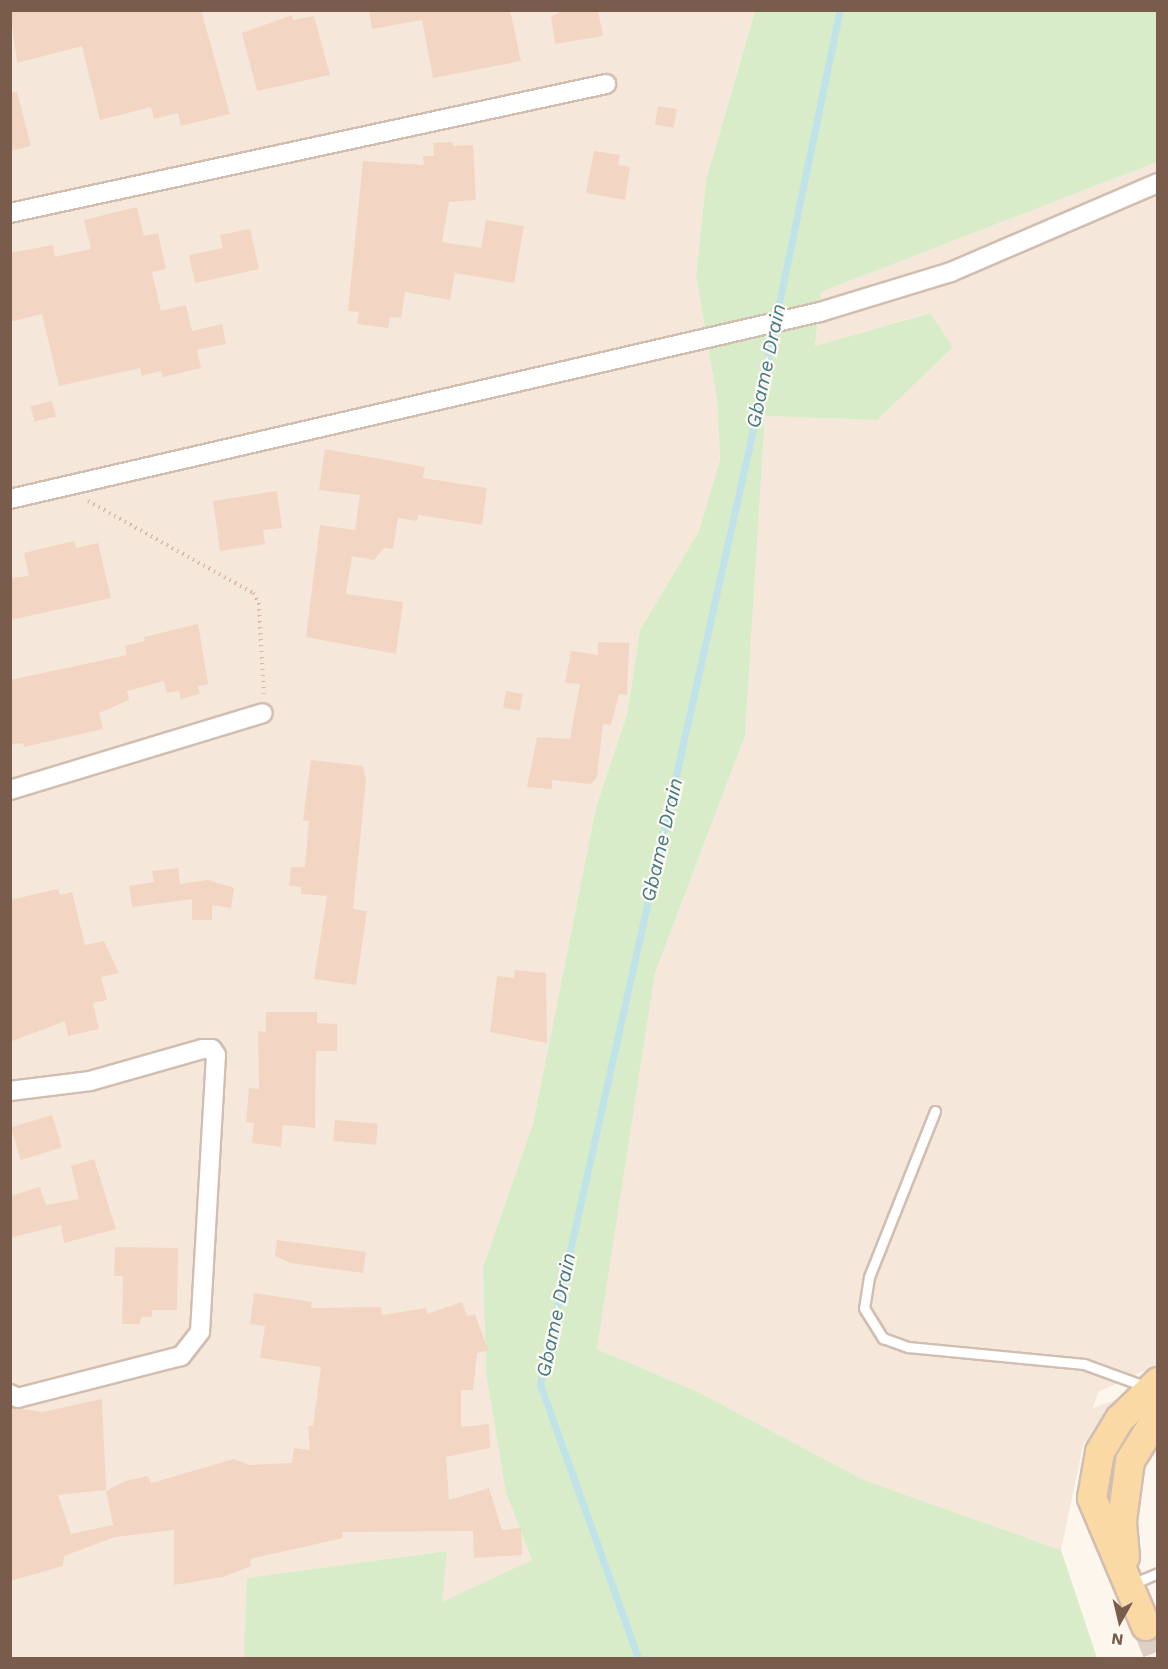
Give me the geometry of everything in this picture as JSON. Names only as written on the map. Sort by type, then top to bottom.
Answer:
[{"type":"main road","points":[[1146,1626],[1092,1498],[1100,1452],[1152,1385]]},
{"type":"main road","points":[[1128,1586],[1122,1521],[1130,1461],[1158,1416]]},
{"type":"street","points":[[10,213],[606,84]]},
{"type":"street","points":[[10,499],[540,380],[644,351],[820,312],[951,272],[1158,183]]},
{"type":"street","points":[[10,790],[263,713]]},
{"type":"street","points":[[10,1090],[90,1081],[202,1049],[212,1049],[216,1055],[200,1332],[182,1356],[18,1398],[10,1394]]},
{"type":"lane","points":[[935,1111],[869,1277],[864,1308],[884,1338],[908,1347],[1083,1364],[1152,1385]]},
{"type":"lane","points":[[1128,1586],[1158,1573]]},
{"type":"path","points":[[64,487],[254,593],[260,603],[263,713]]},
{"type":"shaded area","points":[[11,11],[755,11],[706,180],[696,275],[717,400],[720,459],[699,531],[640,630],[627,714],[596,807],[533,1124],[483,1267],[486,1374],[506,1493],[532,1560],[442,1603],[446,1551],[248,1578],[244,1658],[11,1658]]},
{"type":"shaded area","points":[[1157,162],[1157,1365],[1098,1392],[1093,1408],[1157,1385],[1157,1445],[1084,1441],[1061,1550],[864,1480],[698,1392],[597,1349],[655,973],[745,736],[765,416],[877,420],[929,313],[815,346],[821,292]]},
{"type":"green space","points":[[755,11],[1157,11],[1157,162],[821,292],[815,346],[930,313],[953,347],[877,420],[765,416],[745,736],[655,973],[597,1349],[698,1392],[864,1480],[1061,1550],[1097,1658],[244,1658],[247,1578],[447,1551],[442,1602],[532,1560],[506,1493],[486,1374],[483,1267],[533,1124],[596,807],[627,714],[640,630],[699,531],[720,459],[717,400],[696,275],[706,180]]},
{"type":"building","points":[[10,10],[201,10],[230,114],[181,126],[178,113],[154,119],[151,107],[100,120],[82,46],[17,63]]},
{"type":"building","points":[[369,10],[510,10],[521,61],[433,78],[422,20],[372,29]]},
{"type":"building","points":[[564,10],[598,10],[603,36],[555,44],[551,17]]},
{"type":"building","points":[[292,15],[293,20],[314,16],[330,75],[257,91],[242,33]]},
{"type":"building","points":[[17,92],[31,146],[10,151],[10,93]]},
{"type":"building","points":[[658,106],[677,109],[674,128],[655,125]]},
{"type":"building","points":[[452,142],[453,146],[473,145],[476,200],[449,202],[442,242],[481,248],[486,220],[524,226],[514,283],[455,273],[450,300],[405,292],[401,318],[390,317],[388,328],[357,324],[359,312],[348,311],[363,161],[424,165],[423,156],[434,156],[433,143]]},
{"type":"building","points":[[594,151],[620,155],[618,165],[630,167],[625,200],[586,193]]},
{"type":"building","points":[[137,207],[144,236],[158,233],[166,269],[152,272],[161,311],[186,305],[192,331],[222,324],[226,344],[197,350],[201,368],[163,377],[161,371],[142,376],[140,368],[59,386],[42,314],[10,322],[10,253],[53,245],[55,257],[91,249],[84,220]]},
{"type":"building","points":[[250,229],[259,269],[195,283],[189,255],[223,248],[220,235]]},
{"type":"building","points":[[52,401],[56,417],[35,422],[31,406]]},
{"type":"building","points":[[325,449],[425,467],[423,478],[487,488],[482,525],[418,515],[417,521],[398,518],[393,549],[384,548],[374,560],[352,556],[346,594],[403,602],[396,654],[306,637],[320,525],[355,530],[360,495],[319,490]]},
{"type":"building","points":[[277,491],[282,528],[263,530],[265,544],[220,551],[213,501]]},
{"type":"building","points":[[74,541],[76,548],[98,543],[111,598],[10,620],[10,578],[29,576],[24,553]]},
{"type":"building","points":[[198,624],[208,684],[198,686],[200,694],[181,699],[179,691],[167,693],[164,681],[127,691],[129,700],[99,713],[103,729],[24,747],[23,743],[10,745],[10,680],[127,655],[125,646],[145,641],[144,637]]},
{"type":"building","points":[[598,642],[629,643],[627,695],[619,694],[611,725],[603,724],[597,777],[591,784],[552,780],[552,789],[527,787],[537,737],[570,739],[580,684],[565,683],[571,651],[598,655]]},
{"type":"building","points":[[506,691],[523,694],[520,711],[503,708]]},
{"type":"building","points":[[311,760],[363,766],[366,779],[353,909],[367,911],[356,985],[314,979],[327,896],[301,894],[301,887],[289,886],[291,867],[305,867],[309,821],[303,821]]},
{"type":"building","points":[[178,868],[180,884],[208,880],[234,888],[231,908],[212,905],[212,920],[192,920],[192,899],[132,907],[129,886],[154,882],[152,871]]},
{"type":"building","points":[[58,889],[60,895],[72,892],[85,945],[104,941],[119,973],[101,977],[107,1000],[93,1003],[99,1029],[68,1036],[65,1021],[10,1042],[10,900]]},
{"type":"building","points":[[515,970],[546,973],[547,1043],[490,1032],[497,976],[514,978]]},
{"type":"building","points":[[266,1012],[317,1012],[317,1023],[337,1024],[337,1051],[316,1051],[315,1128],[283,1125],[281,1147],[252,1143],[254,1123],[246,1122],[249,1088],[259,1089],[258,1031],[266,1032]]},
{"type":"building","points":[[52,1115],[62,1148],[21,1160],[11,1128]]},
{"type":"building","points":[[335,1120],[378,1124],[376,1145],[333,1141]]},
{"type":"building","points":[[94,1159],[116,1229],[64,1243],[61,1225],[10,1238],[10,1196],[40,1187],[46,1205],[79,1199],[71,1166]]},
{"type":"building","points":[[277,1240],[366,1252],[363,1273],[290,1263],[275,1256]]},
{"type":"building","points":[[115,1247],[178,1248],[177,1310],[152,1310],[152,1317],[141,1317],[140,1324],[122,1324],[123,1276],[114,1276]]},
{"type":"building","points":[[254,1293],[312,1302],[311,1308],[381,1307],[382,1315],[426,1308],[427,1314],[462,1302],[467,1316],[475,1314],[488,1350],[477,1353],[473,1390],[461,1390],[461,1427],[489,1424],[490,1448],[446,1457],[449,1500],[489,1488],[502,1530],[521,1528],[522,1555],[474,1558],[473,1531],[342,1532],[343,1538],[250,1559],[251,1566],[223,1577],[174,1585],[174,1530],[115,1537],[64,1556],[63,1566],[10,1581],[10,1407],[42,1412],[102,1399],[106,1490],[58,1495],[71,1534],[113,1525],[106,1491],[125,1481],[148,1476],[151,1483],[234,1459],[249,1465],[292,1463],[294,1448],[310,1450],[308,1426],[313,1426],[321,1367],[260,1358],[265,1326],[250,1324]]},
{"type":"waterway","name":"Gbame Drain","points":[[638,1658],[540,1385],[749,448],[840,10]]},
{"type":"tunnel","points":[[1146,1626],[1158,1656]]}]
